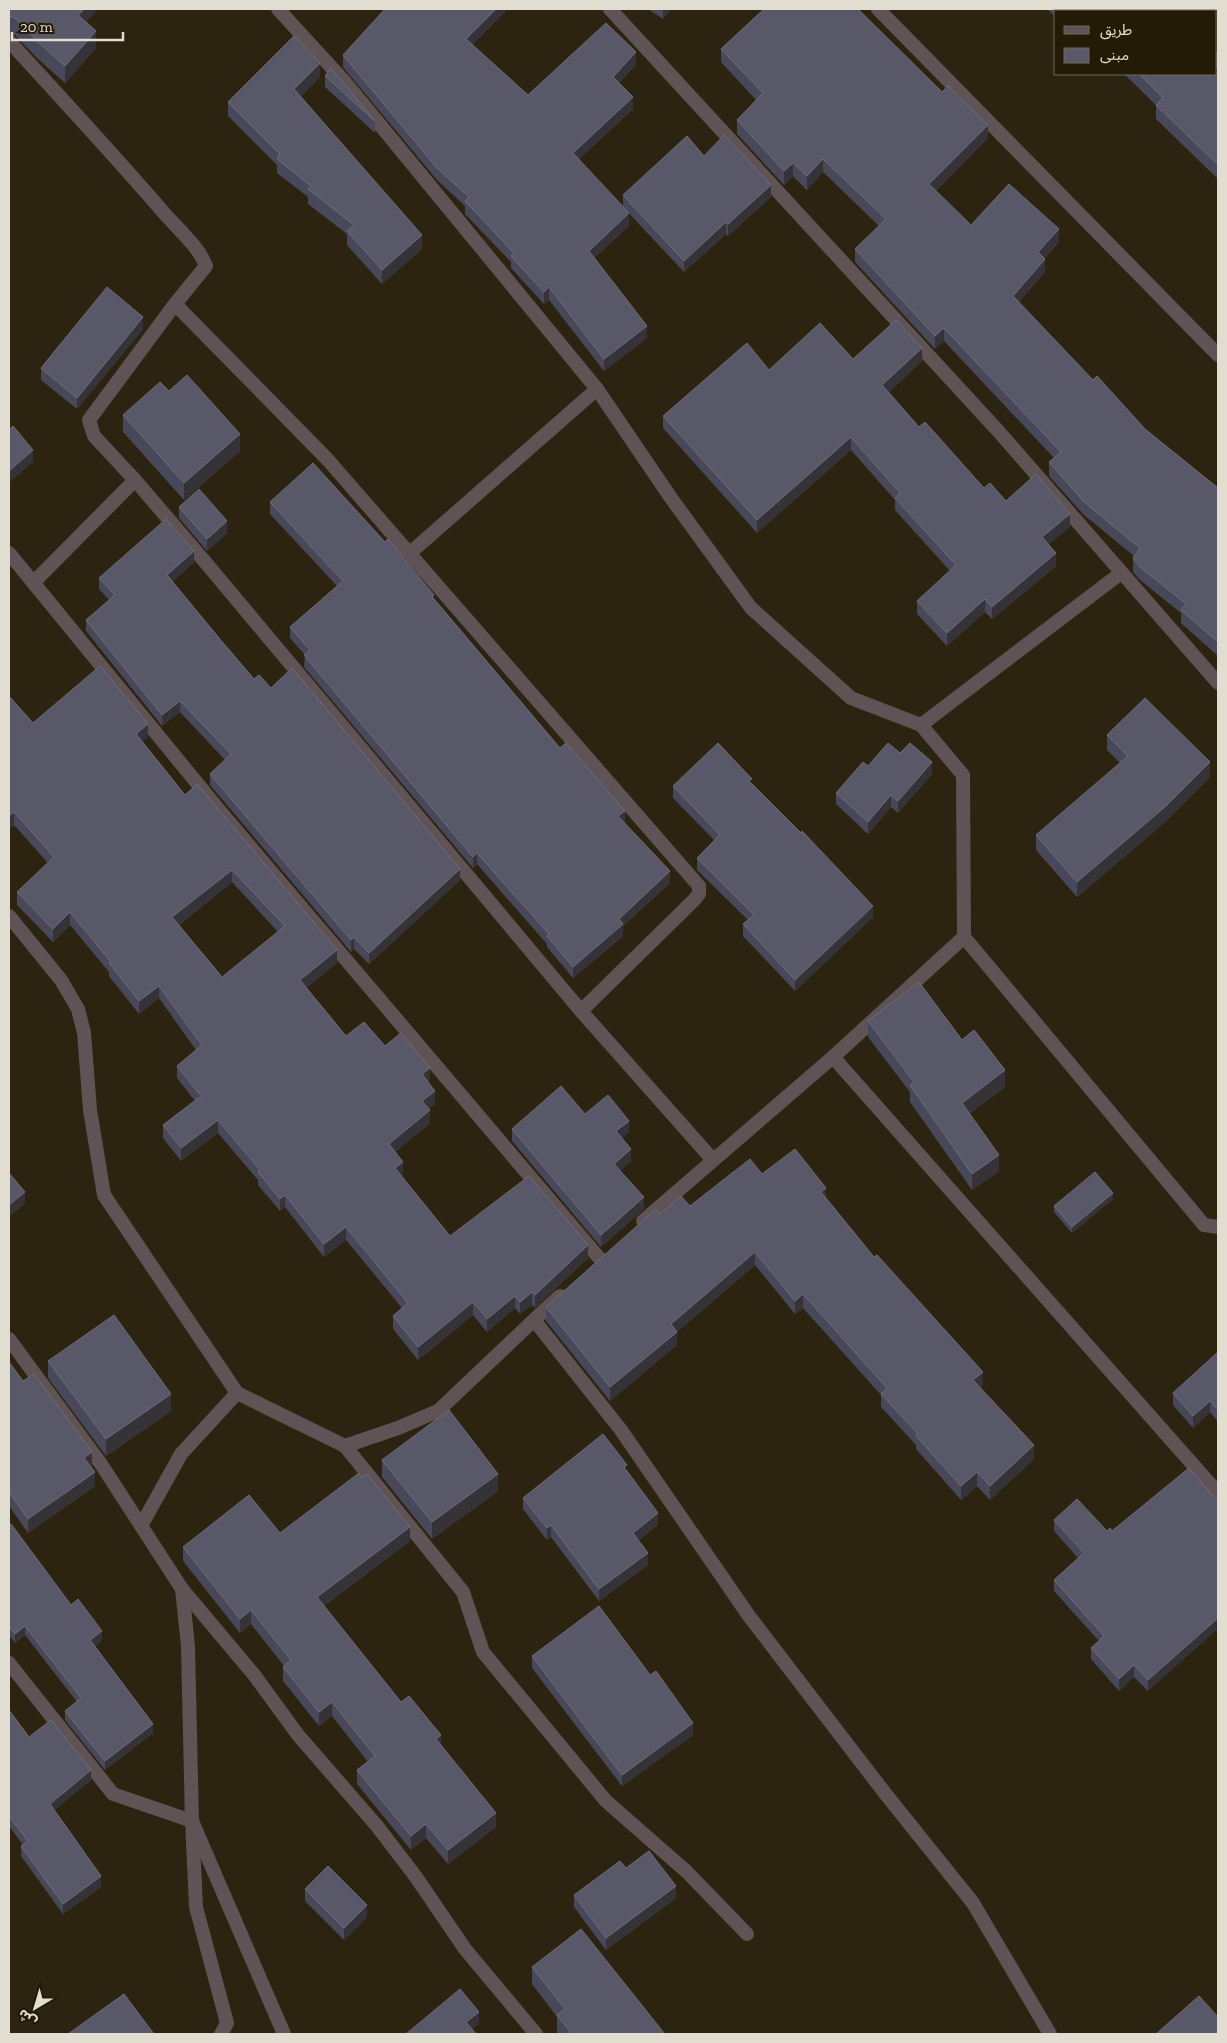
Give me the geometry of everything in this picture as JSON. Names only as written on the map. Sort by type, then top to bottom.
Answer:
[{"type":"street","points":[[278,9],[344,81],[597,389],[671,498],[751,608],[851,698],[921,725],[962,775],[964,937],[1204,1225],[1218,1228]]},
{"type":"street","points":[[610,9],[1000,433],[1218,683]]},
{"type":"street","points":[[878,9],[1218,355]]},
{"type":"street","points":[[9,41],[123,166],[185,238],[202,254],[206,266],[175,304],[89,420],[94,436],[135,480],[581,1011],[713,1160]]},
{"type":"street","points":[[175,304],[328,460],[699,886],[699,894],[694,900],[581,1011]]},
{"type":"street","points":[[410,553],[597,389]]},
{"type":"street","points":[[34,582],[135,480]]},
{"type":"street","points":[[9,553],[225,818],[600,1259]]},
{"type":"street","points":[[921,725],[1121,573]]},
{"type":"street","points":[[9,916],[61,980],[78,1009],[84,1033],[90,1110],[104,1195],[237,1393],[345,1446],[463,1592],[483,1652],[606,1801],[687,1872],[747,1934]]},
{"type":"street","points":[[630,1232],[833,1057],[964,937]]},
{"type":"street","points":[[833,1057],[1218,1493]]},
{"type":"street","points":[[345,1446],[398,1428],[438,1410],[571,1286]]},
{"type":"street","points":[[534,1320],[621,1430],[749,1616],[884,1792],[973,1903],[1050,2034]]},
{"type":"street","points":[[9,1339],[101,1464],[182,1589],[255,1676],[298,1735],[377,1826],[416,1877],[465,1949],[536,2034]]},
{"type":"street","points":[[141,1526],[180,1454],[237,1393]]},
{"type":"street","points":[[182,1589],[188,1646],[196,1907],[227,2023],[221,2034]]},
{"type":"street","points":[[9,1663],[113,1794],[192,1821],[284,2034]]},
{"type":"building","points":[[10,9],[84,9],[78,15],[96,31],[65,66],[15,18],[9,16]]},
{"type":"building","points":[[385,9],[496,9],[466,39],[528,95],[606,23],[636,52],[613,77],[633,97],[573,153],[629,213],[589,251],[647,326],[604,359],[549,287],[544,292],[511,256],[514,253],[465,201],[469,197],[437,168],[343,55]]},
{"type":"building","points":[[764,9],[858,9],[942,92],[948,86],[988,125],[929,184],[971,225],[1009,184],[1059,229],[1038,252],[1045,259],[1013,296],[1093,380],[1097,376],[1145,429],[1218,488],[1218,642],[1181,610],[1186,604],[1140,567],[1133,558],[1140,548],[1084,502],[1049,462],[1061,452],[944,328],[935,336],[855,249],[886,219],[823,159],[807,176],[793,163],[784,171],[737,120],[763,93],[721,49]]},
{"type":"building","points":[[1059,9],[1103,9],[1102,10]]},
{"type":"building","points":[[294,36],[320,63],[294,89],[422,235],[382,270],[347,231],[354,225],[308,189],[311,186],[277,159],[280,154],[228,102]]},
{"type":"building","points":[[331,68],[375,121],[325,76]]},
{"type":"building","points":[[1217,74],[1218,165],[1156,105],[1163,98],[1140,75]]},
{"type":"building","points":[[724,135],[771,185],[728,224],[726,222],[684,261],[623,195],[687,136],[704,156]]},
{"type":"building","points":[[107,287],[143,317],[77,398],[41,368]]},
{"type":"building","points":[[896,320],[922,348],[882,385],[919,427],[925,422],[984,488],[990,483],[1006,501],[1036,474],[1070,514],[1042,537],[1056,553],[992,607],[985,599],[947,633],[917,601],[956,565],[895,498],[900,493],[851,437],[757,520],[663,416],[747,343],[769,370],[820,323],[853,359]]},
{"type":"building","points":[[187,375],[240,434],[184,483],[123,415],[160,382],[169,391]]},
{"type":"building","points":[[13,426],[33,450],[9,471],[9,430]]},
{"type":"building","points":[[313,463],[385,542],[388,539],[434,595],[432,597],[560,748],[566,743],[625,811],[618,816],[670,871],[619,919],[623,924],[573,967],[547,936],[549,934],[477,853],[473,857],[304,655],[310,650],[290,627],[343,581],[270,502]]},
{"type":"building","points":[[199,489],[227,521],[207,539],[179,507]]},
{"type":"building","points":[[166,519],[194,551],[167,575],[219,638],[254,679],[259,675],[271,688],[292,668],[460,869],[369,953],[354,937],[351,940],[210,774],[231,754],[180,701],[162,715],[86,620],[115,595],[99,578]]},
{"type":"building","points":[[100,666],[148,724],[136,734],[185,795],[197,784],[337,950],[300,980],[346,1036],[364,1022],[385,1046],[401,1033],[430,1068],[422,1074],[435,1091],[422,1101],[430,1110],[389,1144],[403,1162],[395,1168],[450,1236],[529,1176],[588,1245],[535,1295],[532,1292],[520,1302],[515,1296],[487,1319],[473,1302],[418,1347],[393,1316],[408,1303],[346,1227],[324,1244],[285,1195],[280,1199],[258,1172],[260,1170],[218,1120],[181,1148],[163,1125],[201,1096],[177,1066],[202,1045],[159,986],[139,1001],[109,963],[111,962],[70,912],[53,929],[17,892],[54,857],[14,812],[9,816],[9,696],[33,723]],"holes":[[[232,870],[285,926],[222,977],[172,917]]]},
{"type":"building","points":[[1145,698],[1210,762],[1166,806],[1077,882],[1036,835],[1128,756],[1107,735]]},
{"type":"building","points":[[718,743],[752,779],[749,781],[801,833],[802,831],[873,906],[795,980],[743,924],[754,915],[697,858],[720,835],[673,786]]},
{"type":"building","points":[[888,743],[900,753],[910,743],[932,762],[898,801],[891,795],[868,822],[836,793],[863,762],[868,766]]},
{"type":"building","points":[[919,982],[962,1040],[974,1030],[1005,1070],[962,1103],[999,1155],[972,1174],[910,1085],[914,1082],[868,1021]]},
{"type":"building","points":[[561,1086],[585,1114],[608,1095],[629,1121],[616,1131],[631,1149],[614,1164],[644,1197],[601,1235],[512,1129]]},
{"type":"building","points":[[795,1149],[826,1188],[821,1192],[874,1257],[877,1255],[983,1372],[973,1380],[1034,1445],[990,1486],[977,1472],[961,1486],[916,1436],[918,1434],[881,1394],[887,1388],[803,1294],[795,1301],[755,1252],[671,1324],[677,1332],[610,1387],[546,1307],[656,1209],[660,1214],[681,1196],[690,1206],[750,1159],[762,1174]]},
{"type":"building","points":[[1095,1172],[1113,1193],[1072,1227],[1054,1206]]},
{"type":"building","points":[[9,1173],[25,1192],[9,1205]]},
{"type":"building","points":[[114,1315],[171,1394],[106,1439],[48,1361]]},
{"type":"building","points":[[1218,1352],[1218,1410],[1210,1401],[1193,1416],[1173,1393]]},
{"type":"building","points":[[9,1362],[23,1381],[34,1374],[92,1452],[84,1458],[95,1472],[28,1519],[9,1492]]},
{"type":"building","points":[[449,1410],[498,1474],[432,1522],[382,1460]]},
{"type":"building","points":[[603,1434],[627,1465],[624,1467],[658,1513],[633,1533],[648,1553],[599,1589],[551,1525],[547,1528],[523,1498]]},
{"type":"building","points":[[1189,1468],[1218,1502],[1218,1618],[1148,1680],[1134,1665],[1119,1679],[1091,1648],[1104,1636],[1054,1580],[1084,1553],[1054,1520],[1077,1499],[1107,1531],[1110,1528],[1112,1531]]},
{"type":"building","points":[[359,1473],[362,1478],[367,1474],[410,1527],[317,1597],[401,1702],[409,1696],[441,1735],[436,1739],[496,1813],[448,1850],[426,1824],[411,1836],[357,1770],[375,1756],[332,1702],[319,1712],[283,1667],[291,1660],[251,1610],[240,1619],[183,1547],[249,1495],[280,1533]]},
{"type":"building","points":[[11,1524],[71,1605],[78,1599],[102,1631],[90,1640],[153,1724],[105,1761],[65,1711],[81,1698],[25,1626],[15,1634],[9,1626],[9,1525]]},
{"type":"building","points":[[599,1606],[650,1675],[656,1671],[693,1723],[622,1775],[532,1656]]},
{"type":"building","points":[[9,1710],[29,1737],[51,1720],[91,1770],[50,1804],[101,1876],[63,1904],[21,1846],[28,1841],[9,1816]]},
{"type":"building","points":[[649,1851],[676,1886],[606,1938],[574,1895],[620,1861],[626,1868]]},
{"type":"building","points":[[328,1866],[367,1905],[344,1928],[305,1889]]},
{"type":"building","points":[[581,1929],[664,2033],[572,2034],[557,2015],[565,2009],[532,1967]]},
{"type":"building","points":[[460,1989],[479,2012],[466,2022],[476,2034],[406,2034]]},
{"type":"building","points":[[124,1994],[154,2034],[68,2034]]},
{"type":"building","points":[[1199,1996],[1218,2017],[1218,2034],[1156,2034]]}]
